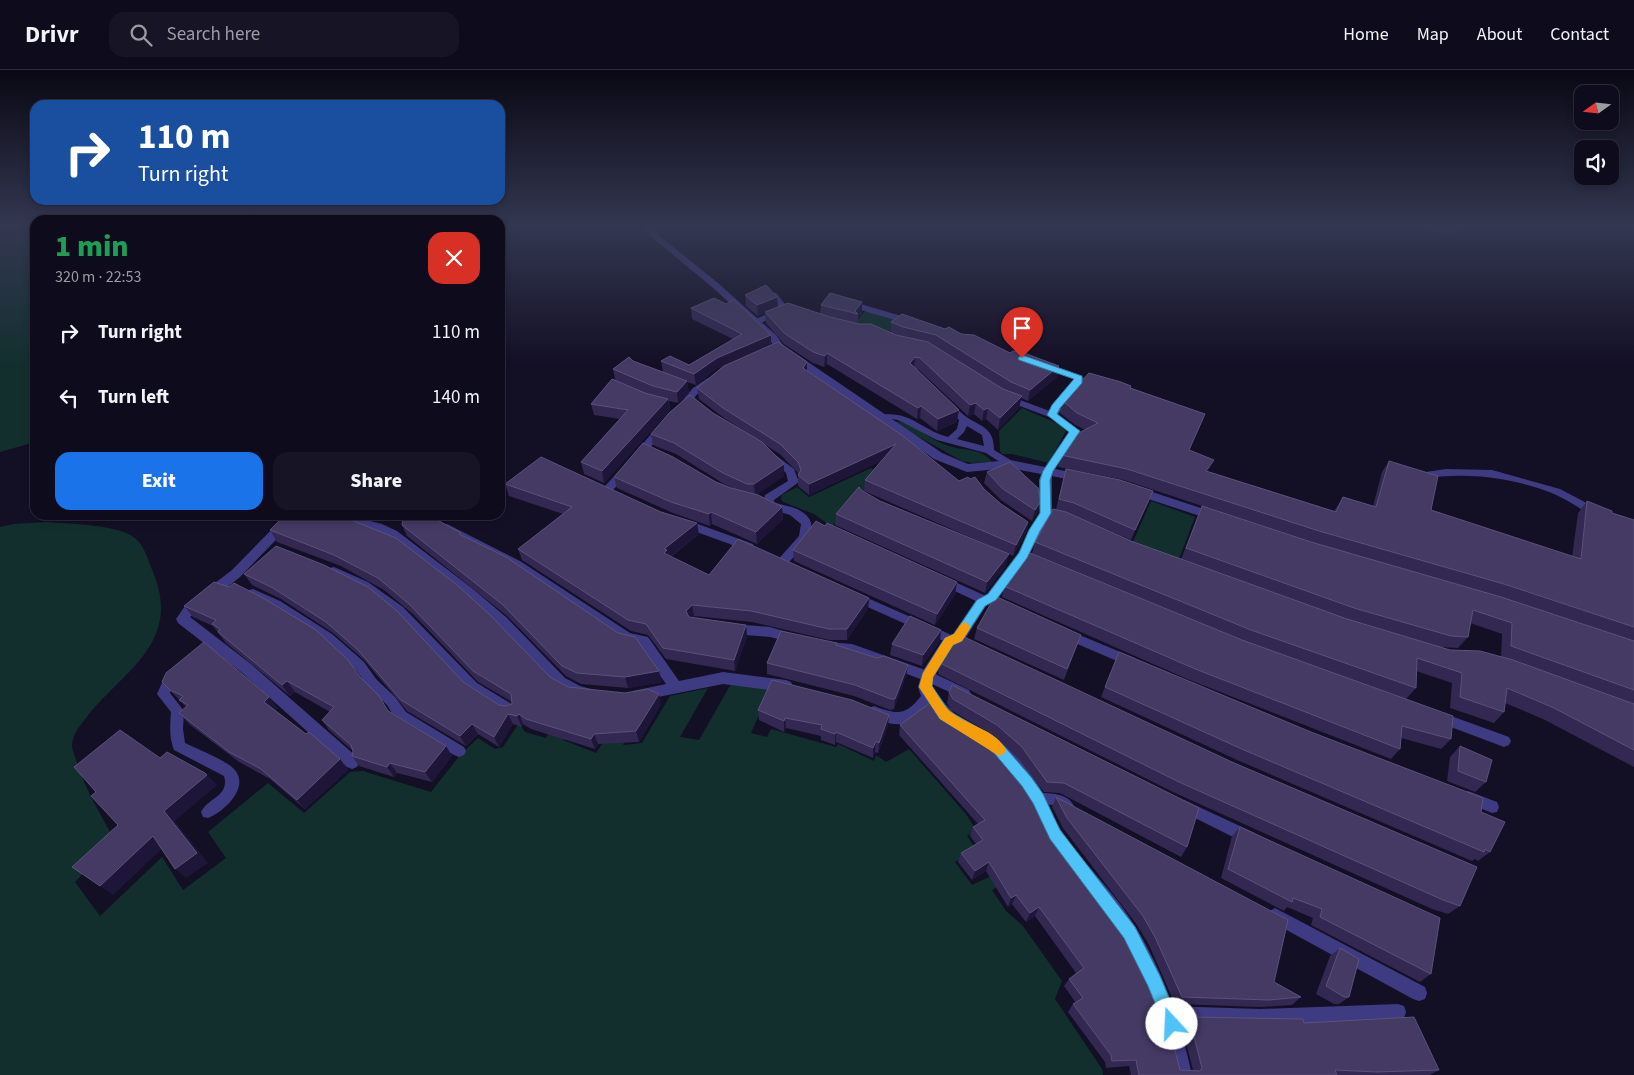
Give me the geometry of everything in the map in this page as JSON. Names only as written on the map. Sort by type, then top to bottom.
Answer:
[{"type":"street","points":[[699,272],[773,337],[775,350],[938,456],[967,468],[1010,464],[1096,481]]},
{"type":"street","points":[[838,301],[923,325]]},
{"type":"street","points":[[1032,362],[1083,378],[1056,407],[1052,415],[1075,431],[1048,471],[1045,480],[1051,514],[1029,527],[1016,560],[992,600],[960,640],[927,676],[925,687],[945,715],[988,740],[1000,750],[1038,799],[1055,834],[1129,932],[1141,952],[1168,1014],[1183,1075]]},
{"type":"street","points":[[967,468],[974,480]]},
{"type":"street","points":[[1119,485],[1223,520]]},
{"type":"street","points":[[288,520],[278,528],[265,544],[236,585],[184,616],[188,624],[215,643],[291,707],[352,762]]},
{"type":"street","points":[[351,520],[378,527],[393,534],[468,592],[501,621],[560,682],[578,692],[596,694]]},
{"type":"street","points":[[443,526],[492,549],[627,638],[643,641],[676,687]]},
{"type":"street","points":[[628,696],[723,678],[769,682],[803,690]]},
{"type":"street","points":[[862,707],[890,718],[899,719],[922,706],[929,695]]},
{"type":"lane","points":[[773,294],[785,309],[796,312]]},
{"type":"lane","points":[[756,322],[785,309]]},
{"type":"lane","points":[[675,410],[695,398],[715,376]]},
{"type":"lane","points":[[683,387],[695,398]]},
{"type":"lane","points":[[999,394],[1015,403],[1052,415]]},
{"type":"lane","points":[[940,398],[964,420],[987,434],[990,441],[989,451]]},
{"type":"lane","points":[[880,418],[892,416],[901,418],[949,441],[989,451],[1010,464]]},
{"type":"lane","points":[[949,441],[961,430],[964,420]]},
{"type":"lane","points":[[596,483],[613,491],[666,421]]},
{"type":"lane","points":[[645,448],[658,452]]},
{"type":"lane","points":[[767,450],[790,471],[794,482],[769,498],[768,502]]},
{"type":"lane","points":[[1412,476],[1426,477],[1446,472],[1492,473],[1556,491],[1605,516]]},
{"type":"lane","points":[[757,501],[768,502],[771,506],[793,512],[812,523],[804,539],[781,563]]},
{"type":"lane","points":[[676,520],[723,536],[759,552]]},
{"type":"lane","points":[[265,544],[279,549]]},
{"type":"lane","points":[[1016,560],[1037,562]]},
{"type":"lane","points":[[325,567],[364,585],[390,603],[409,619],[473,687],[510,710]]},
{"type":"lane","points":[[932,576],[992,600]]},
{"type":"lane","points":[[236,585],[276,604],[328,637],[360,666],[372,683],[395,706],[401,716],[459,751]]},
{"type":"lane","points":[[842,590],[960,640]]},
{"type":"lane","points":[[717,626],[770,632],[801,641]]},
{"type":"lane","points":[[1055,629],[1144,668]]},
{"type":"lane","points":[[203,654],[215,643]]},
{"type":"lane","points":[[816,644],[829,647],[848,647],[927,676],[977,700]]},
{"type":"lane","points":[[189,664],[169,680],[163,694],[178,711],[176,729],[179,746],[229,772],[233,780],[232,789],[226,798],[208,812]]},
{"type":"lane","points":[[1432,713],[1504,741]]},
{"type":"lane","points":[[1460,794],[1492,807]]},
{"type":"lane","points":[[1167,798],[1263,843]]},
{"type":"lane","points":[[1038,799],[1054,799],[1083,814]]},
{"type":"lane","points":[[1260,908],[1419,994]]},
{"type":"lane","points":[[1168,1014],[1268,1017],[1398,1012]]},
{"type":"green space","points":[[0,272],[30,272],[30,443],[0,452]]},
{"type":"green space","points":[[866,310],[904,322],[887,334],[851,328]]},
{"type":"green space","points":[[1022,408],[1061,425],[1066,431],[1049,463],[1012,454],[1002,454],[1000,451],[999,431]]},
{"type":"green space","points":[[897,421],[911,425],[942,444],[983,454],[992,462],[972,463],[962,461],[896,424]]},
{"type":"green space","points":[[871,468],[877,472],[866,491],[860,492],[832,527],[814,514],[783,502],[781,499],[782,495],[797,487],[809,497]]},
{"type":"green space","points":[[1151,501],[1195,517],[1179,559],[1132,544]]},
{"type":"green space","points":[[47,522],[109,528],[131,535],[138,541],[145,552],[160,597],[160,619],[154,638],[144,655],[86,718],[77,731],[72,745],[85,783],[115,841],[75,882],[100,916],[162,857],[183,890],[226,858],[208,832],[268,783],[304,813],[350,772],[363,771],[431,792],[460,755],[478,738],[495,749],[503,747],[519,723],[525,732],[546,738],[568,695],[591,699],[563,740],[596,753],[630,701],[648,698],[623,745],[642,743],[670,696],[708,688],[680,737],[699,740],[731,684],[772,686],[751,733],[767,737],[771,729],[836,747],[838,744],[874,761],[876,755],[886,762],[909,749],[966,814],[976,830],[967,836],[976,849],[955,862],[972,885],[991,876],[999,886],[992,890],[1006,911],[1023,926],[1062,981],[1055,999],[1102,1069],[1103,1075],[0,1075],[0,527],[13,524]]},
{"type":"building","points":[[766,285],[777,297],[757,305],[745,295]]},
{"type":"building","points":[[830,293],[862,302],[855,311],[858,314],[821,305]]},
{"type":"building","points":[[714,298],[726,304],[734,300],[771,335],[717,358],[694,374],[661,361],[670,356],[689,365],[742,334],[691,308]]},
{"type":"building","points":[[788,303],[830,317],[859,324],[871,324],[896,335],[928,342],[1003,389],[1022,396],[1000,418],[988,408],[984,410],[976,403],[970,405],[920,358],[915,357],[910,363],[959,410],[938,419],[921,406],[918,408],[827,353],[825,356],[813,352],[784,333],[765,312]]},
{"type":"building","points":[[902,314],[945,329],[949,327],[961,334],[974,335],[1010,353],[1013,351],[1024,353],[1059,366],[1030,390],[1011,382],[936,335],[891,322]]},
{"type":"building","points":[[778,342],[807,362],[803,368],[903,436],[959,481],[968,477],[970,479],[975,477],[984,489],[1001,504],[1028,522],[1016,545],[865,480],[896,444],[809,484],[798,475],[801,470],[798,462],[780,444],[723,408],[697,388],[724,366]]},
{"type":"building","points":[[629,357],[633,361],[687,381],[677,392],[653,386],[613,369]]},
{"type":"building","points":[[1089,373],[1121,382],[1131,386],[1130,388],[1205,414],[1189,450],[1214,460],[1206,471],[1336,512],[1343,497],[1376,507],[1389,461],[1438,476],[1431,510],[1581,559],[1587,501],[1612,511],[1612,513],[1634,520],[1634,627],[1504,584],[1319,531],[1127,469],[1061,455],[1075,435],[1098,423],[1077,413],[1063,401]]},
{"type":"building","points":[[612,379],[645,393],[668,399],[602,471],[581,462],[628,410],[591,404]]},
{"type":"building","points":[[690,395],[713,413],[762,442],[784,464],[754,484],[747,484],[723,473],[674,443],[651,434],[669,413]]},
{"type":"building","points":[[643,443],[673,457],[716,482],[758,495],[782,507],[756,532],[711,512],[709,514],[671,502],[614,477]]},
{"type":"building","points":[[541,457],[661,512],[697,523],[664,549],[667,550],[664,553],[709,575],[738,539],[869,598],[847,629],[829,629],[751,611],[692,605],[686,611],[689,617],[746,625],[734,660],[663,648],[646,624],[628,620],[518,549],[572,507],[505,484]]},
{"type":"building","points":[[1010,462],[1038,488],[1041,501],[1035,510],[1003,489],[987,472]]},
{"type":"building","points":[[1066,469],[1120,480],[1153,491],[1135,530],[1074,503],[1059,499]]},
{"type":"building","points":[[859,487],[880,501],[1009,554],[987,582],[836,514]]},
{"type":"building","points":[[1202,506],[1311,542],[1501,597],[1634,641],[1634,690],[1511,646],[1512,623],[1473,610],[1468,637],[1451,636],[1354,608],[1186,548]]},
{"type":"building","points":[[1053,509],[1066,512],[1131,541],[1347,619],[1450,650],[1480,651],[1513,660],[1634,704],[1634,750],[1554,708],[1507,688],[1504,712],[1460,697],[1462,673],[1417,658],[1416,688],[1251,630],[1035,542]]},
{"type":"building","points":[[280,520],[351,520],[396,538],[457,585],[490,615],[550,677],[568,687],[625,693],[648,689],[659,694],[636,731],[594,734],[591,739],[526,719],[519,714],[517,716],[508,714],[494,737],[472,724],[460,736],[401,700],[358,650],[326,622],[273,588],[244,574],[276,546],[324,565],[368,587],[398,612],[463,682],[499,705],[506,706],[512,704],[511,694],[473,671],[409,604],[378,578],[334,555],[270,530]]},
{"type":"building","points":[[403,520],[437,520],[461,533],[459,534],[506,557],[618,633],[635,637],[659,671],[625,677],[577,673],[562,666],[503,605],[402,525]]},
{"type":"building","points":[[816,521],[825,526],[827,523],[957,582],[937,614],[793,550]]},
{"type":"building","points":[[1028,552],[1242,640],[1453,716],[1451,739],[1402,726],[1400,749],[1193,668],[1004,586]]},
{"type":"building","points":[[214,582],[229,587],[234,583],[316,630],[348,660],[360,677],[379,696],[388,711],[446,746],[425,772],[390,763],[387,767],[352,756],[351,745],[322,720],[334,707],[287,681],[282,685],[218,632],[220,629],[212,624],[216,620],[184,606]]},
{"type":"building","points":[[995,596],[1081,635],[1067,669],[977,628]]},
{"type":"building","points":[[910,616],[941,630],[923,655],[892,644]]},
{"type":"building","points":[[781,631],[837,643],[836,645],[877,658],[884,656],[908,665],[895,699],[855,685],[767,663]]},
{"type":"building","points":[[960,635],[1232,762],[1477,867],[1460,906],[1179,782],[940,663]]},
{"type":"building","points":[[204,642],[269,697],[264,702],[306,734],[309,732],[340,759],[297,800],[261,769],[229,752],[179,713],[188,705],[179,700],[183,696],[170,690],[162,682],[166,673]]},
{"type":"building","points":[[1119,652],[1311,732],[1483,798],[1481,812],[1505,822],[1490,852],[1485,849],[1484,852],[1244,750],[1105,687]]},
{"type":"building","points":[[772,680],[852,700],[889,715],[879,743],[876,741],[873,748],[836,732],[835,734],[821,729],[822,725],[785,718],[784,721],[758,710]]},
{"type":"building","points":[[952,685],[1199,808],[1187,847],[1064,783],[1047,782],[1022,747],[997,725],[953,699],[949,692]]},
{"type":"building","points":[[930,703],[984,736],[1009,760],[1035,795],[1051,831],[1127,931],[1139,951],[1164,1008],[1180,1070],[1200,1071],[1202,1068],[1189,1017],[1303,1019],[1304,1023],[1414,1017],[1439,1070],[1376,1072],[1335,1070],[1337,1075],[1139,1075],[1136,1060],[1112,1061],[1111,1055],[1073,1004],[1083,998],[1069,979],[1084,968],[1039,907],[1030,913],[1016,895],[1011,898],[989,862],[975,871],[961,853],[983,840],[973,827],[985,820],[900,725]]},
{"type":"building","points":[[120,730],[160,758],[167,752],[207,775],[164,811],[197,853],[175,869],[153,836],[100,886],[72,867],[118,825],[91,796],[96,792],[74,767]]},
{"type":"building","points":[[1460,746],[1492,760],[1486,782],[1458,771]]},
{"type":"building","points":[[1056,797],[1288,920],[1274,982],[1301,997],[1269,1000],[1182,997],[1155,937],[1143,916],[1067,818]]},
{"type":"building","points":[[1240,827],[1440,918],[1431,974],[1320,917],[1322,909],[1293,898],[1292,902],[1228,869]]},
{"type":"building","points":[[1340,948],[1359,959],[1349,997],[1344,997],[1326,986]]},
{"type":"slow traffic","points":[[965,627],[958,638],[949,642],[927,676],[925,687],[945,715],[988,740],[999,750]]},
{"type":"route","points":[[1022,358],[1056,368],[1079,378],[1078,383],[1056,407],[1052,415],[1071,427],[1075,431],[1074,435],[1068,439],[1048,471],[1045,480],[1046,513],[1023,555],[992,597],[981,603],[958,638],[949,642],[927,676],[925,687],[945,715],[988,740],[1000,750],[1026,782],[1038,799],[1045,818],[1070,856],[1129,932],[1141,952],[1172,1024]]}]
